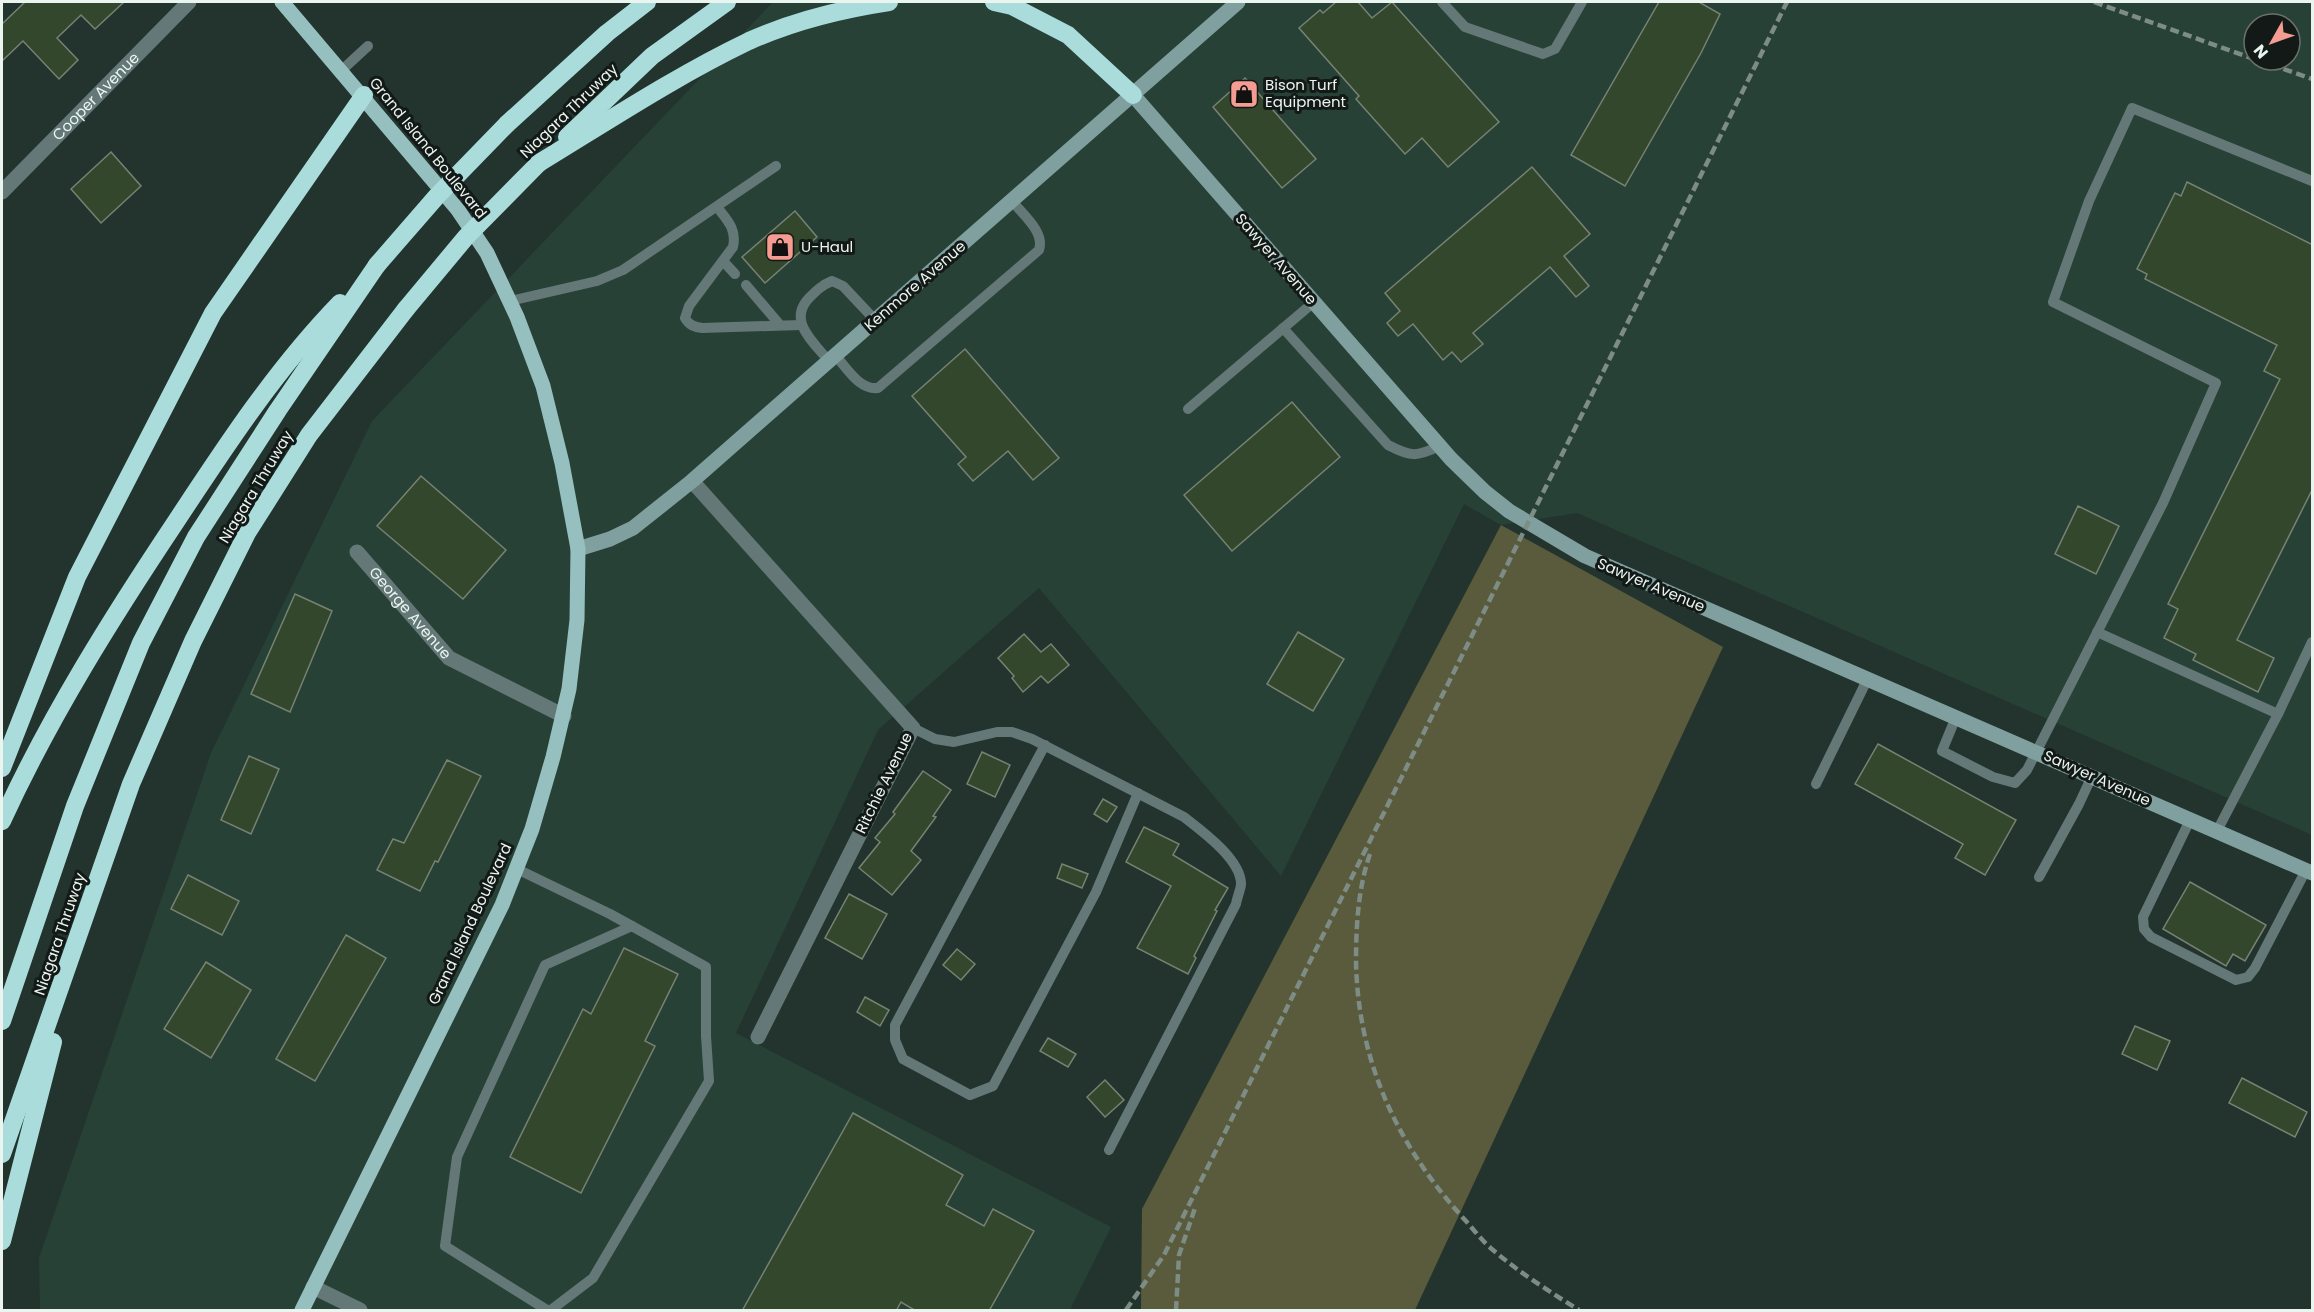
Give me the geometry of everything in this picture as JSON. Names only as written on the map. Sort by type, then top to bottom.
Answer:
[{"type":"highway","name":"Niagara Thruway","points":[[2,1021],[75,806],[141,643],[196,537],[278,410],[377,265],[437,196],[507,124],[607,33],[647,2]]},
{"type":"highway","name":"Niagara Thruway","points":[[2,1154],[131,784],[193,641],[247,533],[309,435],[406,309],[466,237],[539,163],[652,56],[727,2]]},
{"type":"highway","points":[[539,163],[670,83],[750,41],[841,10],[889,2]]},
{"type":"highway","points":[[994,2],[1012,6],[1068,35],[1133,95]]},
{"type":"highway","points":[[2,768],[77,577],[213,313],[363,95]]},
{"type":"highway","points":[[2,822],[15,792],[79,676],[147,565],[229,441],[305,340],[377,265]]},
{"type":"highway","points":[[2,1241],[82,927]]},
{"type":"main road","name":"Grand Island Boulevard","points":[[282,2],[342,70],[458,210],[487,253],[530,350],[552,421],[578,549],[574,659],[564,717],[544,792],[517,868],[502,905],[302,1311]]},
{"type":"street","name":"Cooper Avenue","points":[[2,192],[189,2]]},
{"type":"street","name":"Kenmore Avenue","points":[[578,549],[610,539],[633,528],[692,481],[1236,2]]},
{"type":"street","name":"Sawyer Avenue","points":[[1133,95],[1440,446],[1485,492],[1509,511],[1585,556],[2309,872]]},
{"type":"street","name":"Ritchie Avenue","points":[[692,481],[913,728],[758,1037]]},
{"type":"street","name":"George Avenue","points":[[357,552],[449,658],[564,717]]},
{"type":"street","points":[[313,1287],[360,1311]]},
{"type":"lane","points":[[1442,2],[1465,27],[1543,54],[1555,49],[1582,2]]},
{"type":"lane","points":[[342,70],[368,46]]},
{"type":"lane","points":[[1956,717],[1942,751],[1993,777],[2015,783],[2027,770],[2163,503],[2216,383],[2053,302],[2088,201],[2132,108],[2313,181]]},
{"type":"lane","points":[[510,301],[597,281],[622,270],[776,166]]},
{"type":"lane","points":[[875,320],[843,286],[831,281],[822,285],[807,300],[800,312],[801,325],[832,358],[862,385],[869,389],[878,388],[1039,250],[1042,242],[1039,234],[1012,201]]},
{"type":"lane","points":[[717,207],[731,226],[735,236],[733,247],[689,306],[686,318],[688,323],[702,328],[801,325]]},
{"type":"lane","points":[[723,261],[735,274]]},
{"type":"lane","points":[[746,285],[780,325]]},
{"type":"lane","points":[[1188,409],[1314,302]]},
{"type":"lane","points":[[1283,328],[1388,445],[1406,454],[1419,456],[1440,446]]},
{"type":"lane","points":[[2097,633],[2278,714]]},
{"type":"lane","points":[[2217,831],[2313,642]]},
{"type":"lane","points":[[1816,784],[1868,678]]},
{"type":"lane","points":[[913,728],[935,739],[954,742],[997,732],[1012,732],[1045,745],[1184,817],[1206,833],[1233,864],[1241,884],[1236,904],[1109,1150]]},
{"type":"lane","points":[[1045,745],[895,1025],[894,1040],[903,1059],[970,1095],[993,1086],[1096,892],[1138,793]]},
{"type":"lane","points":[[2039,877],[2079,804],[2091,776]]},
{"type":"lane","points":[[2190,820],[2143,917],[2144,929],[2151,937],[2236,980],[2248,976],[2255,969],[2309,872]]},
{"type":"lane","points":[[517,868],[632,926],[706,968],[706,1036],[709,1081],[593,1278],[548,1311],[445,1246],[457,1157],[545,965],[632,926]]},
{"type":"shaded area","points":[[773,2],[2312,2],[2312,835],[1577,513],[1501,525],[1464,504],[1281,876],[1039,588],[878,730],[736,1033],[1111,1227],[1070,1310],[40,1310],[39,1258],[211,753],[372,421]]},
{"type":"shaded area","points":[[1501,525],[1723,647],[1415,1310],[1141,1310],[1142,1209]]},
{"type":"building","points":[[25,2],[124,2],[95,29],[81,15],[57,38],[78,60],[59,79],[23,41],[2,61],[2,24]]},
{"type":"building","points":[[1336,2],[1358,2],[1372,18],[1392,2],[1499,122],[1448,167],[1422,138],[1405,154],[1356,99],[1359,96],[1299,28],[1320,10],[1323,13]]},
{"type":"building","points":[[1659,2],[1699,2],[1720,14],[1701,53],[1625,186],[1571,155]]},
{"type":"building","points":[[1245,78],[1316,159],[1282,188],[1213,107]]},
{"type":"building","points":[[111,152],[141,186],[101,223],[71,189]]},
{"type":"building","points":[[1532,167],[1590,234],[1564,256],[1589,286],[1576,297],[1550,267],[1473,333],[1483,344],[1461,362],[1452,352],[1443,360],[1413,324],[1398,336],[1387,323],[1400,311],[1385,293]]},
{"type":"building","points":[[2187,182],[2313,245],[2313,488],[2237,640],[2274,658],[2258,692],[2193,660],[2196,654],[2164,638],[2178,609],[2168,604],[2280,379],[2264,371],[2277,345],[2145,279],[2147,274],[2137,269],[2175,193],[2181,196]]},
{"type":"building","name":"U-Haul","points":[[795,211],[817,237],[765,283],[742,257]]},
{"type":"building","points":[[965,349],[1059,458],[1033,480],[1008,451],[973,481],[958,464],[966,457],[912,396]]},
{"type":"building","points":[[1292,402],[1340,457],[1232,551],[1184,495]]},
{"type":"building","points":[[421,476],[506,550],[463,599],[377,526]]},
{"type":"building","points":[[2078,506],[2119,526],[2096,574],[2055,554]]},
{"type":"building","points":[[295,594],[332,611],[290,712],[251,694]]},
{"type":"building","points":[[1298,632],[1344,659],[1313,711],[1267,684]]},
{"type":"building","points":[[1024,634],[1041,652],[1051,644],[1069,665],[1048,683],[1041,676],[1023,692],[1012,678],[1014,676],[998,658]]},
{"type":"building","points":[[1878,744],[2016,820],[1985,875],[1955,858],[1963,844],[1855,784]]},
{"type":"building","points":[[982,752],[1010,765],[995,797],[967,784]]},
{"type":"building","points":[[249,756],[279,769],[251,834],[221,820]]},
{"type":"building","points":[[447,760],[481,776],[438,862],[435,861],[420,891],[377,870],[393,839],[404,843]]},
{"type":"building","points":[[923,771],[951,790],[933,816],[936,817],[911,851],[921,860],[892,895],[859,868],[880,842],[875,838],[895,814],[893,812]]},
{"type":"building","points":[[1103,799],[1117,807],[1107,822],[1094,814]]},
{"type":"building","points":[[1144,827],[1179,844],[1173,855],[1228,888],[1215,910],[1217,911],[1194,956],[1196,958],[1188,974],[1137,948],[1171,886],[1126,862]]},
{"type":"building","points":[[1062,864],[1088,874],[1082,888],[1057,878]]},
{"type":"building","points":[[188,875],[239,901],[222,935],[171,909]]},
{"type":"building","points":[[2190,882],[2266,925],[2245,961],[2233,954],[2226,966],[2163,929]]},
{"type":"building","points":[[849,894],[887,914],[862,959],[825,938]]},
{"type":"building","points":[[346,935],[386,958],[315,1081],[276,1059]]},
{"type":"building","points":[[624,948],[678,974],[645,1041],[655,1046],[581,1193],[510,1157],[583,1009],[591,1014]]},
{"type":"building","points":[[957,949],[975,964],[961,980],[943,965]]},
{"type":"building","points":[[206,962],[251,990],[211,1058],[164,1029]]},
{"type":"building","points":[[865,997],[889,1010],[880,1026],[857,1012]]},
{"type":"building","points":[[2135,1026],[2170,1041],[2157,1070],[2122,1054]]},
{"type":"building","points":[[1048,1038],[1076,1054],[1068,1067],[1040,1051]]},
{"type":"building","points":[[2242,1078],[2307,1112],[2295,1137],[2229,1103]]},
{"type":"building","points":[[1105,1080],[1124,1100],[1105,1117],[1087,1097]]},
{"type":"building","points":[[853,1113],[963,1175],[946,1205],[984,1226],[993,1209],[1034,1231],[989,1311],[916,1311],[901,1302],[896,1311],[742,1311]]},
{"type":"railway","points":[[1126,1310],[1164,1255],[1787,2]]},
{"type":"railway","points":[[2094,2],[2242,55]]},
{"type":"railway","points":[[2292,72],[2312,79]]},
{"type":"railway","points":[[1370,854],[1358,908],[1356,962],[1364,1034],[1386,1101],[1420,1163],[1441,1192],[1482,1240],[1524,1274],[1579,1310]]},
{"type":"railway","points":[[1176,1310],[1179,1255],[1195,1208]]},
{"type":"place","name":"Bison Turf Equipment","points":[[1244,94]]},
{"type":"place","name":"U-Haul","points":[[780,247]]}]
